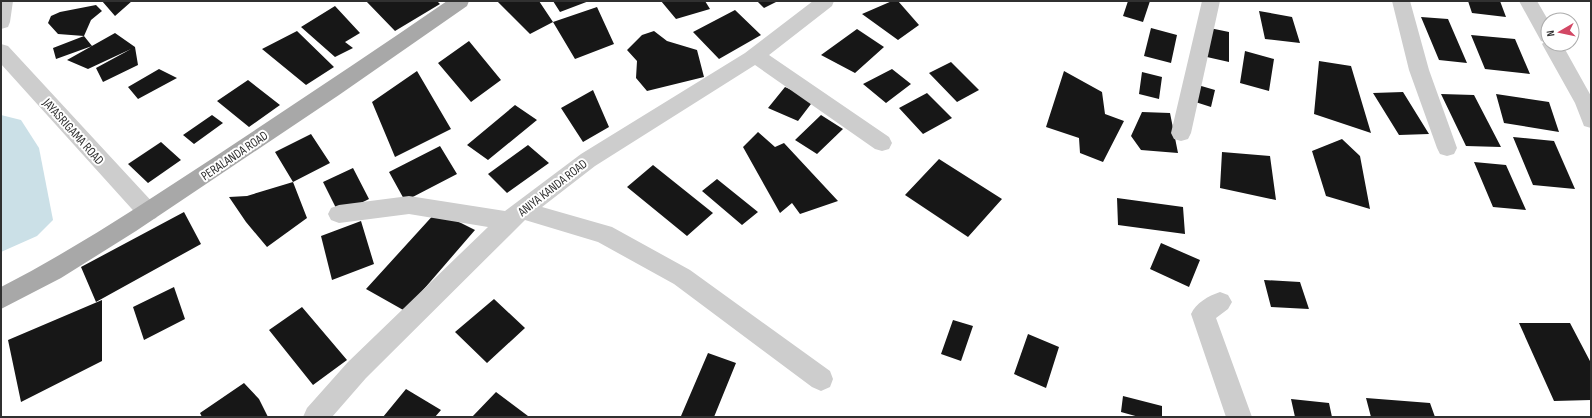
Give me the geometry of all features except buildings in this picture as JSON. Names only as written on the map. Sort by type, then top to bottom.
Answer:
[{"type":"main road","name":"PERALANDA ROAD","points":[[1,299],[96,245],[148,212],[347,80],[460,1]]},
{"type":"street","name":"ANIYA KANDA ROAD","points":[[316,417],[357,370],[481,247],[515,216],[588,160],[755,55],[825,1]]},
{"type":"street","points":[[1181,134],[1211,1]]},
{"type":"street","points":[[1401,1],[1419,70],[1447,148]]},
{"type":"street","points":[[1528,1],[1540,22]]},
{"type":"street","points":[[1,22],[4,2]]},
{"type":"street","name":"JAYASRIGAMA ROAD","points":[[1,50],[148,212]]},
{"type":"street","points":[[1556,52],[1585,103],[1591,120]]},
{"type":"street","points":[[755,55],[882,143]]},
{"type":"street","points":[[339,214],[409,205],[515,216],[604,234],[682,277],[821,379]]},
{"type":"street","points":[[1220,302],[1203,314],[1239,417]]},
{"type":"water","points":[[1,115],[21,120],[39,148],[53,220],[37,236],[1,252]]}]
